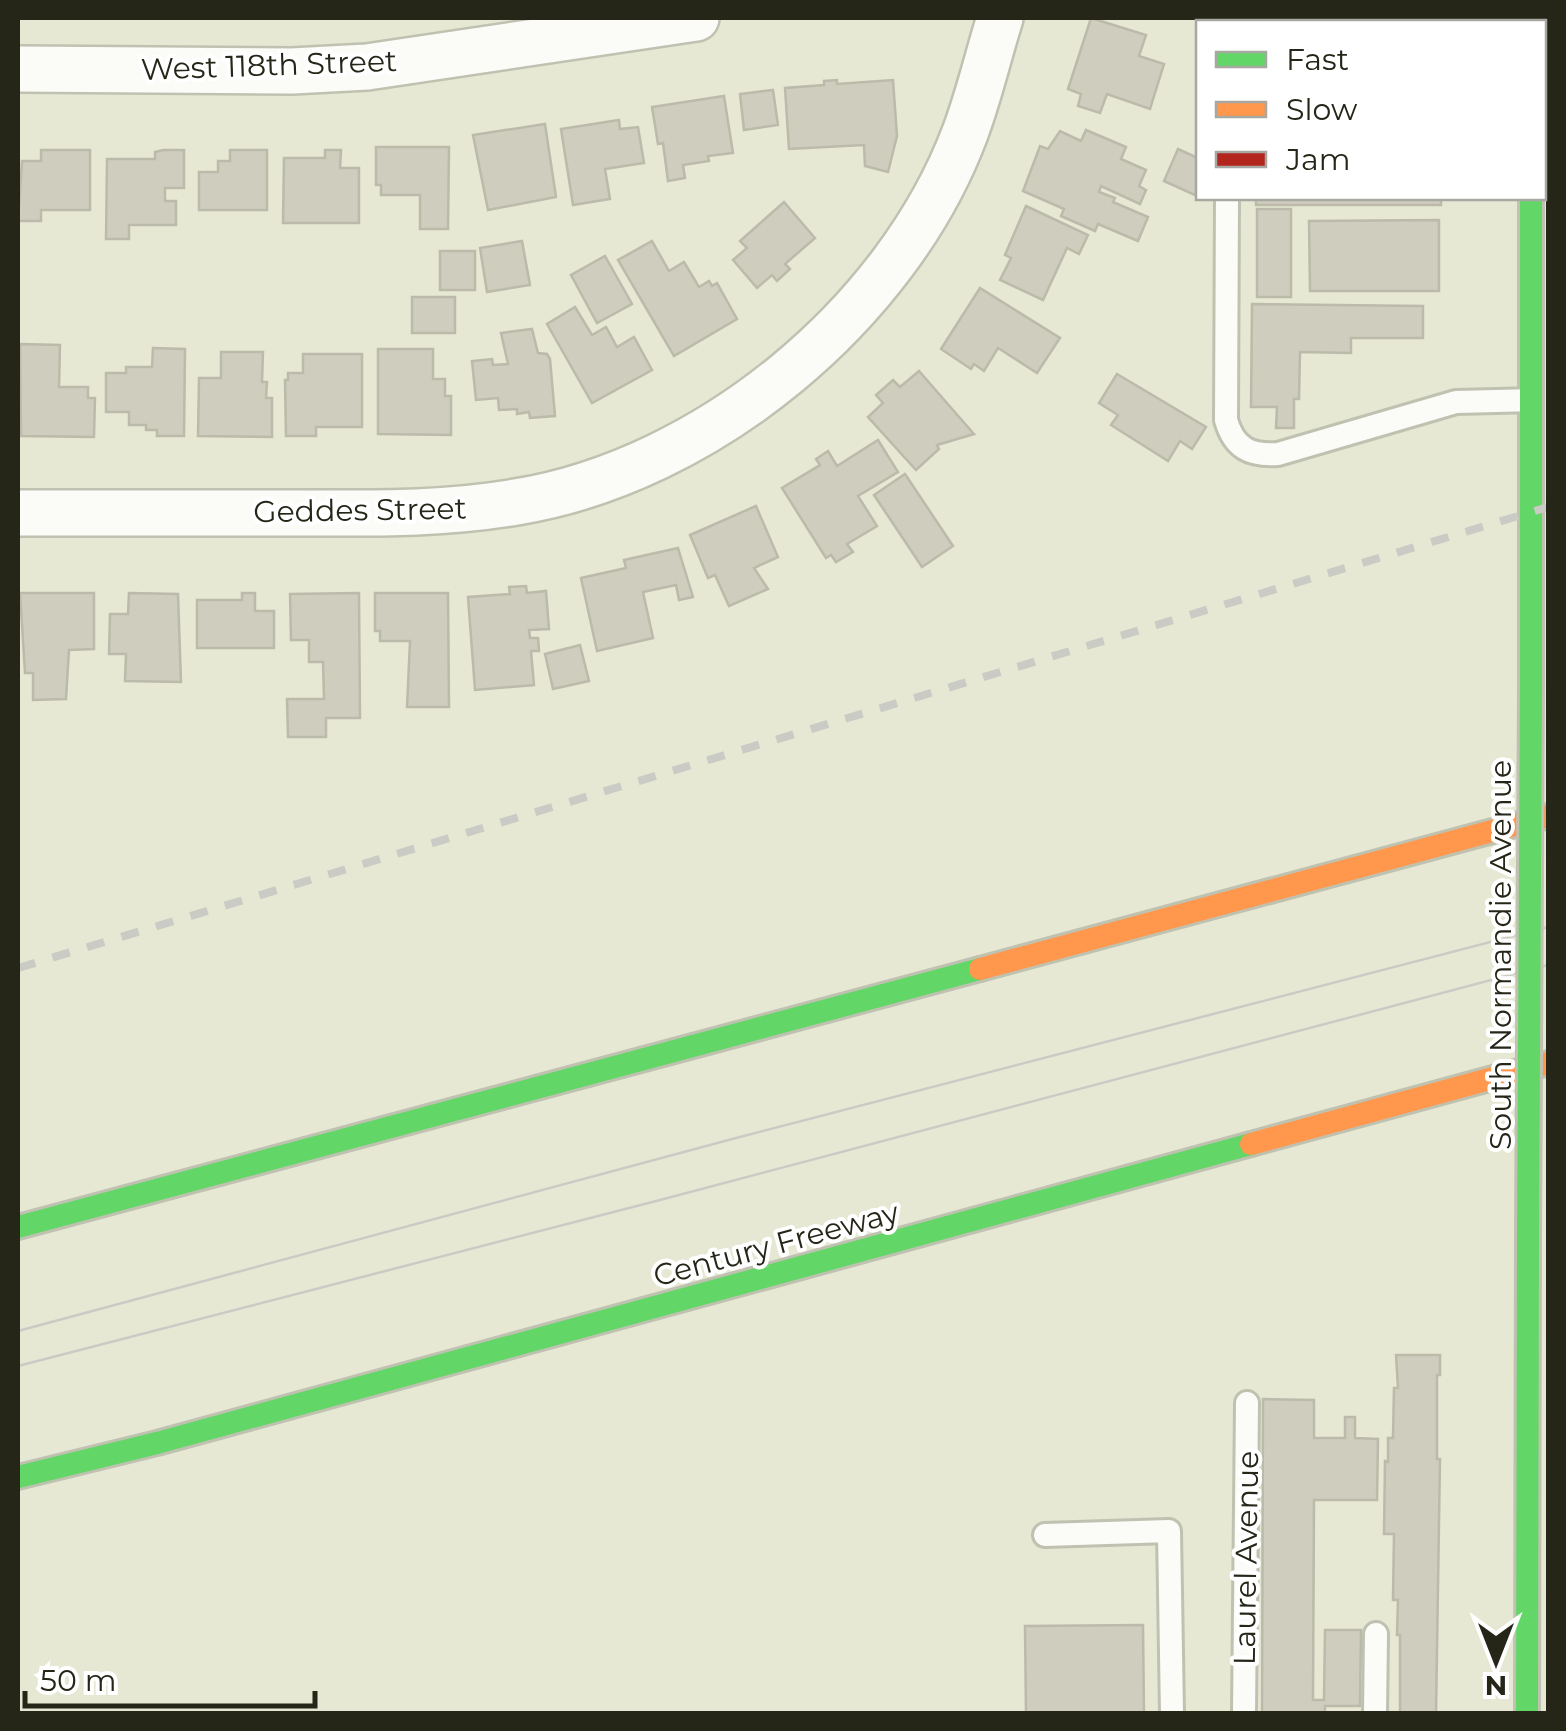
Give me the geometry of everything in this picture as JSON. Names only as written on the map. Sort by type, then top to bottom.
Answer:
[{"type":"main road","name":"South Normandie Avenue","points":[[1527,1714],[1531,688],[1540,631],[1530,400],[1531,200]]},
{"type":"main road","points":[[18,1227],[1548,816]]},
{"type":"main road","name":"Century Freeway","points":[[18,1478],[1548,1063]]},
{"type":"main road","points":[[52,1493],[157,1443]]},
{"type":"street","name":"West 118th Street","points":[[18,69],[367,68],[696,18]]},
{"type":"street","name":"Geddes Street","points":[[18,512],[430,513],[519,502],[616,478],[686,444],[756,399],[830,336],[892,264],[932,199],[964,135],[1000,18]]},
{"type":"lane","points":[[1227,200],[1226,420],[1230,436],[1242,448],[1258,456],[1278,454],[1456,402],[1530,400]]},
{"type":"lane","name":"Laurel Avenue","points":[[1244,1714],[1247,1403]]},
{"type":"lane","points":[[1046,1535],[1170,1530],[1172,1714]]},
{"type":"lane","points":[[1375,1714],[1376,1634]]},
{"type":"building","points":[[1091,18],[1146,35],[1139,56],[1164,64],[1150,109],[1107,94],[1100,113],[1078,106],[1081,94],[1068,89]]},
{"type":"building","points":[[1280,18],[1320,18],[1320,20]]},
{"type":"building","points":[[1322,18],[1357,18],[1357,20]]},
{"type":"building","points":[[837,80],[837,84],[893,80],[897,136],[888,172],[865,166],[864,145],[789,149],[785,88]]},
{"type":"building","points":[[773,90],[778,125],[744,130],[740,94]]},
{"type":"building","points":[[724,96],[733,153],[683,165],[685,178],[668,181],[663,143],[658,144],[652,107]]},
{"type":"building","points":[[619,120],[620,129],[638,127],[644,163],[605,169],[610,199],[573,205],[561,129]]},
{"type":"building","points":[[545,124],[556,197],[488,210],[473,135]]},
{"type":"building","points":[[1086,130],[1126,147],[1121,159],[1146,170],[1139,186],[1146,190],[1140,204],[1101,186],[1099,192],[1148,217],[1138,241],[1098,224],[1095,231],[1061,216],[1064,209],[1023,191],[1040,146],[1048,149],[1060,131],[1081,141]]},
{"type":"building","points":[[376,147],[449,147],[448,229],[420,229],[420,195],[381,195],[381,185],[376,185]]},
{"type":"building","points":[[1178,149],[1196,157],[1195,195],[1164,181]]},
{"type":"building","points":[[41,150],[90,150],[90,210],[41,210],[41,221],[18,221],[22,161],[41,161]]},
{"type":"building","points":[[184,150],[184,188],[165,188],[165,201],[176,201],[176,225],[129,225],[129,239],[106,239],[107,159],[155,159],[155,152]]},
{"type":"building","points":[[230,150],[267,150],[267,210],[199,210],[199,172],[218,172],[218,161],[230,161]]},
{"type":"building","points":[[325,150],[341,150],[340,168],[359,168],[359,223],[283,223],[284,158],[325,158]]},
{"type":"building","points":[[1256,200],[1441,200],[1441,205],[1256,205]]},
{"type":"building","points":[[784,202],[815,238],[785,264],[790,269],[777,281],[772,275],[757,288],[733,260],[747,248],[740,241]]},
{"type":"building","points":[[1026,206],[1088,235],[1079,254],[1067,248],[1043,300],[1000,280],[1011,258],[1005,255]]},
{"type":"building","points":[[1257,209],[1291,209],[1291,297],[1257,297]]},
{"type":"building","points":[[1439,220],[1439,291],[1310,291],[1309,221]]},
{"type":"building","points":[[522,241],[530,285],[487,292],[480,248]]},
{"type":"building","points":[[652,241],[669,271],[684,262],[699,287],[709,281],[712,286],[717,283],[737,319],[674,356],[618,260]]},
{"type":"building","points":[[440,251],[475,251],[475,290],[440,290]]},
{"type":"building","points":[[605,256],[632,304],[597,323],[571,275]]},
{"type":"building","points":[[980,288],[1060,338],[1037,373],[998,348],[984,371],[974,364],[971,369],[941,349]]},
{"type":"building","points":[[412,297],[455,297],[455,333],[412,333]]},
{"type":"building","points":[[1252,304],[1423,306],[1423,338],[1351,338],[1351,353],[1300,352],[1294,428],[1276,428],[1277,407],[1251,407]]},
{"type":"building","points":[[575,307],[592,335],[606,327],[617,347],[634,337],[652,370],[592,403],[547,324]]},
{"type":"building","points":[[532,329],[538,353],[547,354],[550,359],[555,416],[530,418],[529,412],[499,410],[498,398],[476,400],[472,361],[492,359],[493,365],[508,364],[501,333]]},
{"type":"building","points":[[20,344],[60,345],[59,387],[88,387],[88,398],[95,398],[94,437],[21,436]]},
{"type":"building","points":[[153,348],[185,349],[184,436],[157,436],[157,430],[146,430],[146,425],[129,425],[129,412],[106,412],[106,373],[126,373],[126,367],[152,367]]},
{"type":"building","points":[[378,349],[433,349],[433,379],[445,379],[445,396],[451,396],[451,435],[378,434]]},
{"type":"building","points":[[221,352],[263,352],[262,382],[267,382],[266,398],[272,398],[272,437],[198,436],[199,378],[221,378]]},
{"type":"building","points":[[303,354],[362,354],[362,427],[316,427],[316,436],[286,436],[285,380],[288,373],[303,373]]},
{"type":"building","points":[[919,371],[974,434],[937,445],[939,449],[916,470],[868,417],[883,403],[876,395],[893,380],[900,387]]},
{"type":"building","points":[[1117,374],[1206,427],[1192,449],[1180,441],[1168,461],[1111,425],[1118,415],[1099,403]]},
{"type":"building","points":[[878,440],[898,472],[858,496],[877,526],[847,544],[853,552],[836,562],[831,555],[826,558],[782,488],[820,465],[816,459],[828,451],[837,466]]},
{"type":"building","points":[[905,474],[953,546],[922,567],[874,495]]},
{"type":"building","points":[[756,506],[778,557],[754,568],[768,589],[729,606],[715,575],[708,578],[690,535]]},
{"type":"building","points":[[678,548],[693,597],[679,600],[676,585],[643,592],[653,638],[597,651],[581,578],[626,568],[624,560]]},
{"type":"building","points":[[526,586],[527,593],[546,591],[549,629],[529,630],[530,638],[538,638],[539,651],[531,651],[534,685],[475,690],[468,597],[510,594],[509,587]]},
{"type":"building","points":[[20,593],[94,593],[94,649],[69,650],[66,699],[33,700],[33,673],[25,673]]},
{"type":"building","points":[[129,593],[178,594],[181,682],[125,681],[126,654],[109,654],[110,614],[128,614]]},
{"type":"building","points":[[242,593],[255,593],[255,611],[274,611],[274,648],[197,648],[197,600],[242,600]]},
{"type":"building","points":[[359,593],[360,718],[326,718],[326,737],[288,737],[287,699],[324,699],[323,662],[309,662],[309,640],[291,640],[290,594]]},
{"type":"building","points":[[375,593],[448,593],[449,707],[407,707],[410,641],[380,641],[380,631],[375,631]]},
{"type":"building","points":[[580,645],[589,681],[553,689],[545,654]]},
{"type":"building","points":[[1396,1355],[1440,1355],[1436,1714],[1400,1714],[1398,1600],[1393,1600],[1394,1534],[1384,1534],[1385,1461],[1388,1462],[1388,1438],[1393,1438],[1394,1388],[1398,1388]]},
{"type":"building","points":[[1263,1399],[1314,1400],[1314,1438],[1345,1438],[1345,1417],[1355,1417],[1355,1438],[1378,1439],[1377,1500],[1314,1500],[1313,1700],[1324,1700],[1325,1630],[1361,1630],[1360,1706],[1325,1706],[1325,1714],[1262,1714]]},
{"type":"building","points":[[1143,1625],[1144,1714],[1026,1714],[1025,1626]]},
{"type":"tram line","points":[[18,1331],[736,1138],[1548,927]]},
{"type":"tram line","points":[[18,1366],[1548,965]]},
{"type":"railway","points":[[18,968],[1548,507]]},
{"type":"traffic: fast","points":[[1531,200],[1531,688]]},
{"type":"traffic: fast","points":[[1528,1236],[1531,688]]},
{"type":"traffic: fast","points":[[18,1227],[980,969]]},
{"type":"traffic: fast","points":[[18,1477],[157,1443],[1251,1144]]},
{"type":"traffic: fast","points":[[1527,1714],[1528,1236]]},
{"type":"traffic: slow","points":[[980,969],[1548,816]]},
{"type":"traffic: slow","points":[[1251,1144],[1548,1063]]}]
